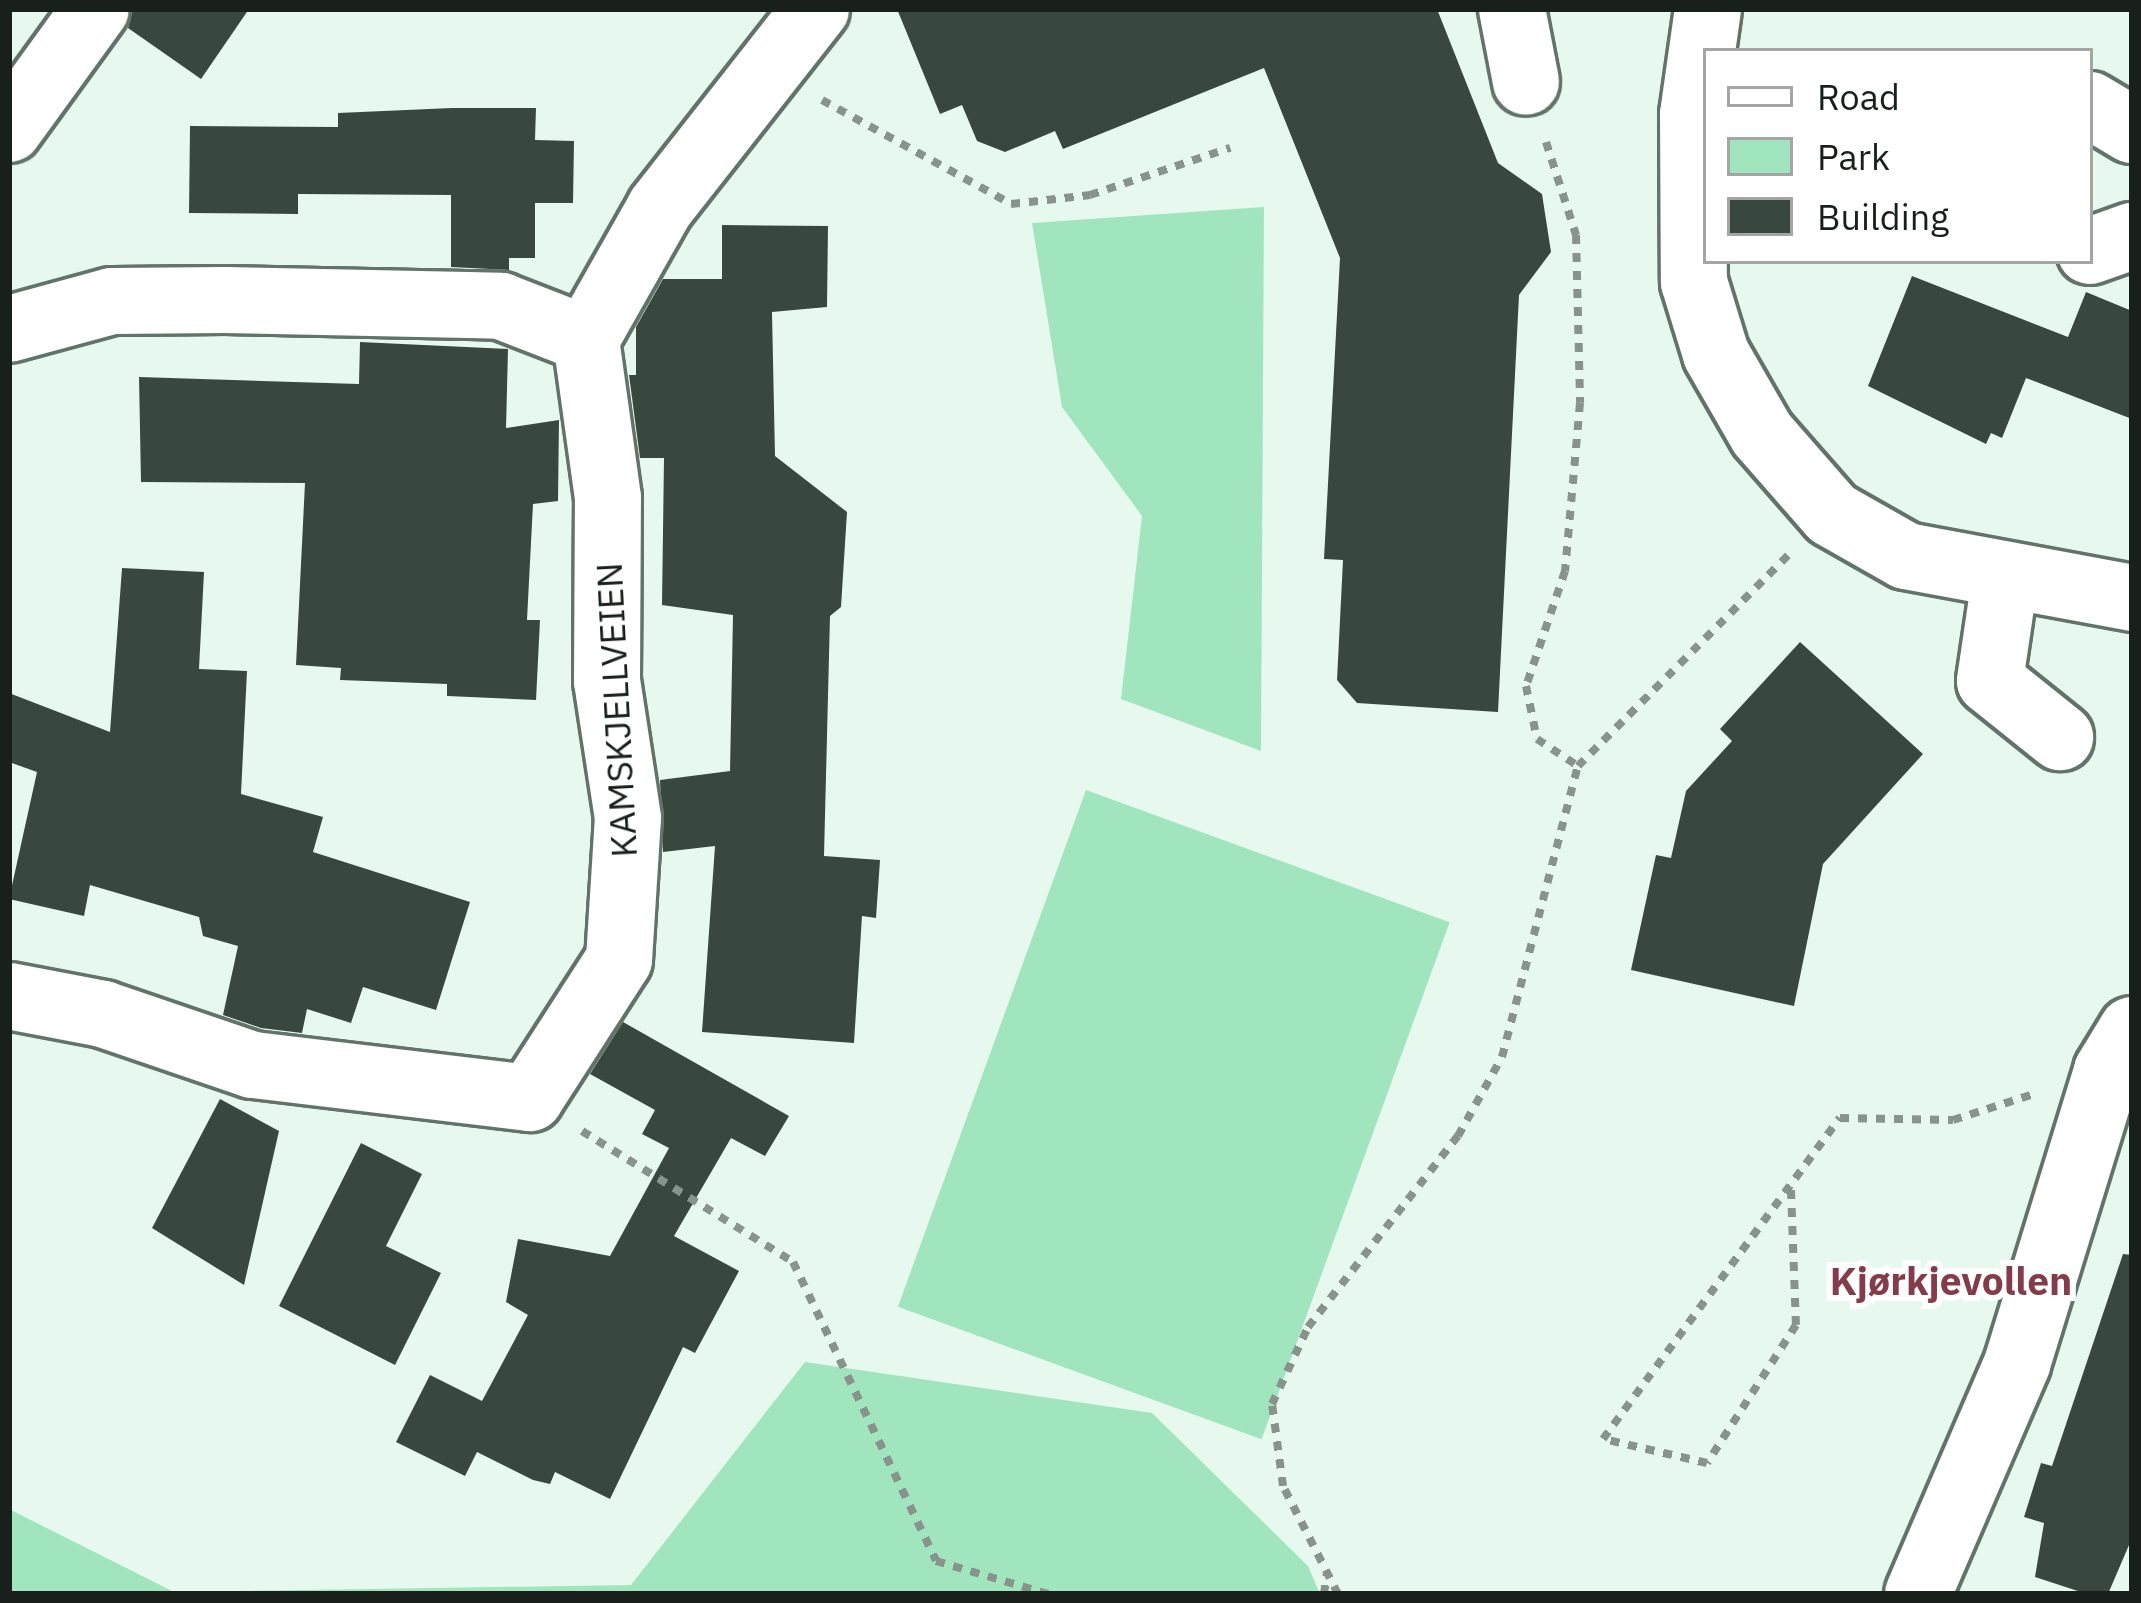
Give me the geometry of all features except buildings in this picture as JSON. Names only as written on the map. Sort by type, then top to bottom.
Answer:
[{"type":"street","points":[[9,129],[96,9]]},
{"type":"street","points":[[9,329],[112,302],[225,300],[501,306],[586,339],[660,208],[770,77],[816,9]]},
{"type":"street","points":[[1512,9],[1526,82]]},
{"type":"street","points":[[1708,9],[1693,115],[1694,282],[1716,354],[1762,434],[1832,514],[1906,556],[2005,579],[2132,598]]},
{"type":"street","points":[[2093,107],[2132,130]]},
{"type":"street","points":[[2093,250],[2132,236]]},
{"type":"street","name":"KAMSKJELLVEIEN","points":[[530,1098],[620,960],[628,818],[607,680],[608,498],[586,339]]},
{"type":"street","points":[[2005,579],[1990,681],[2060,737]]},
{"type":"street","points":[[9,996],[103,1014],[253,1065],[530,1098]]},
{"type":"street","points":[[1918,1594],[2017,1364],[2120,1051]]},
{"type":"path","points":[[770,77],[1011,204],[1090,194],[1229,148]]},
{"type":"path","points":[[1526,82],[1576,235],[1580,403],[1565,571],[1526,686],[1537,739],[1578,766]]},
{"type":"path","points":[[1338,1594],[1282,1486],[1272,1404],[1308,1327],[1458,1136],[1502,1057],[1578,766],[1832,514]]},
{"type":"path","points":[[1791,1190],[1796,1325],[1707,1463],[1603,1439],[1840,1118],[1953,1120],[2120,1051]]},
{"type":"path","points":[[530,1098],[794,1262],[936,1561],[1048,1594]]},
{"type":"path","points":[[1324,1594],[1327,1572]]},
{"type":"green space","points":[[1264,207],[1261,751],[1121,699],[1142,516],[1062,407],[1032,223]]},
{"type":"green space","points":[[1086,790],[1450,922],[1262,1439],[898,1307]]},
{"type":"green space","points":[[805,1362],[1152,1413],[1308,1566],[1320,1594],[9,1594],[9,1509],[174,1592],[631,1585]]},
{"type":"district","name":"Kjørkjevollen","points":[[1951,1281]]}]
